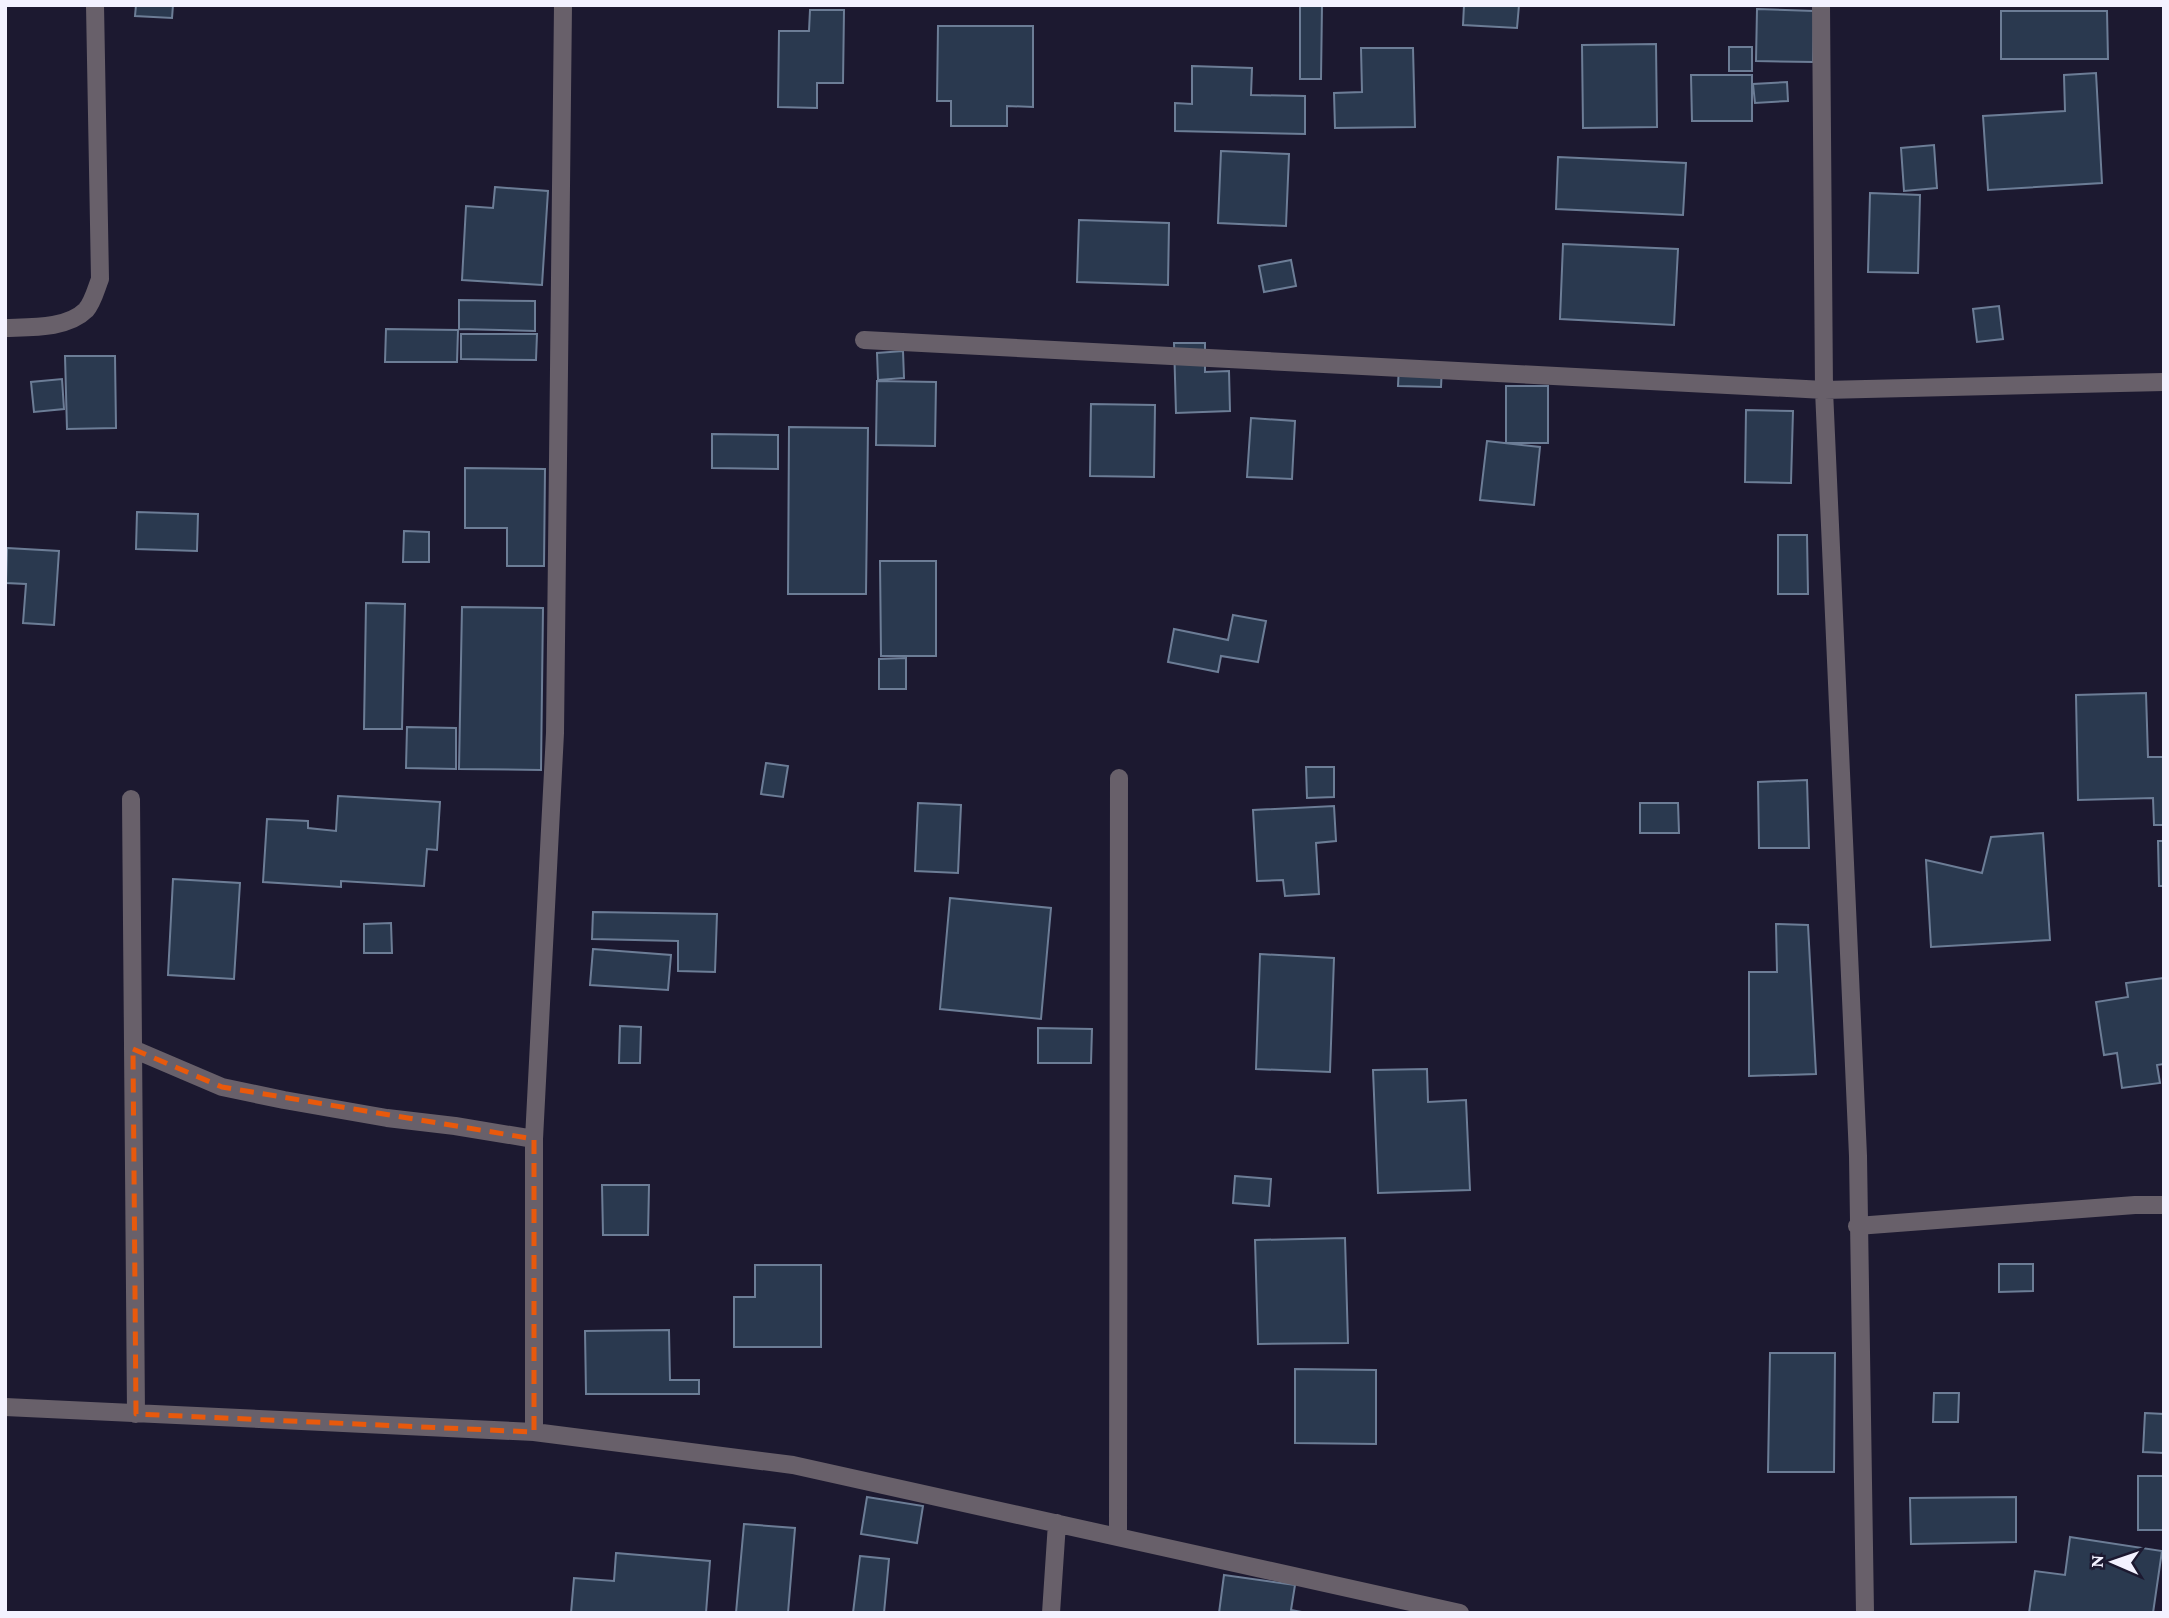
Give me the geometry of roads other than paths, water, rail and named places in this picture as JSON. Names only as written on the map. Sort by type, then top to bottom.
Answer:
[{"type":"street","points":[[5,328],[39,327],[69,320],[86,310],[100,279],[95,5]]},
{"type":"street","points":[[534,1432],[534,1139],[555,733],[563,5]]},
{"type":"street","points":[[1821,5],[1824,390],[1857,1142],[1865,1613]]},
{"type":"street","points":[[864,340],[1824,390],[2164,382]]},
{"type":"street","points":[[1118,1536],[1119,778]]},
{"type":"street","points":[[131,799],[136,1414]]},
{"type":"street","points":[[132,1049],[222,1087],[387,1118],[455,1125],[534,1139]]},
{"type":"street","points":[[1857,1226],[2164,1205]]},
{"type":"street","points":[[5,1407],[534,1432],[793,1465],[1460,1613]]},
{"type":"street","points":[[1051,1613],[1057,1523]]}]
